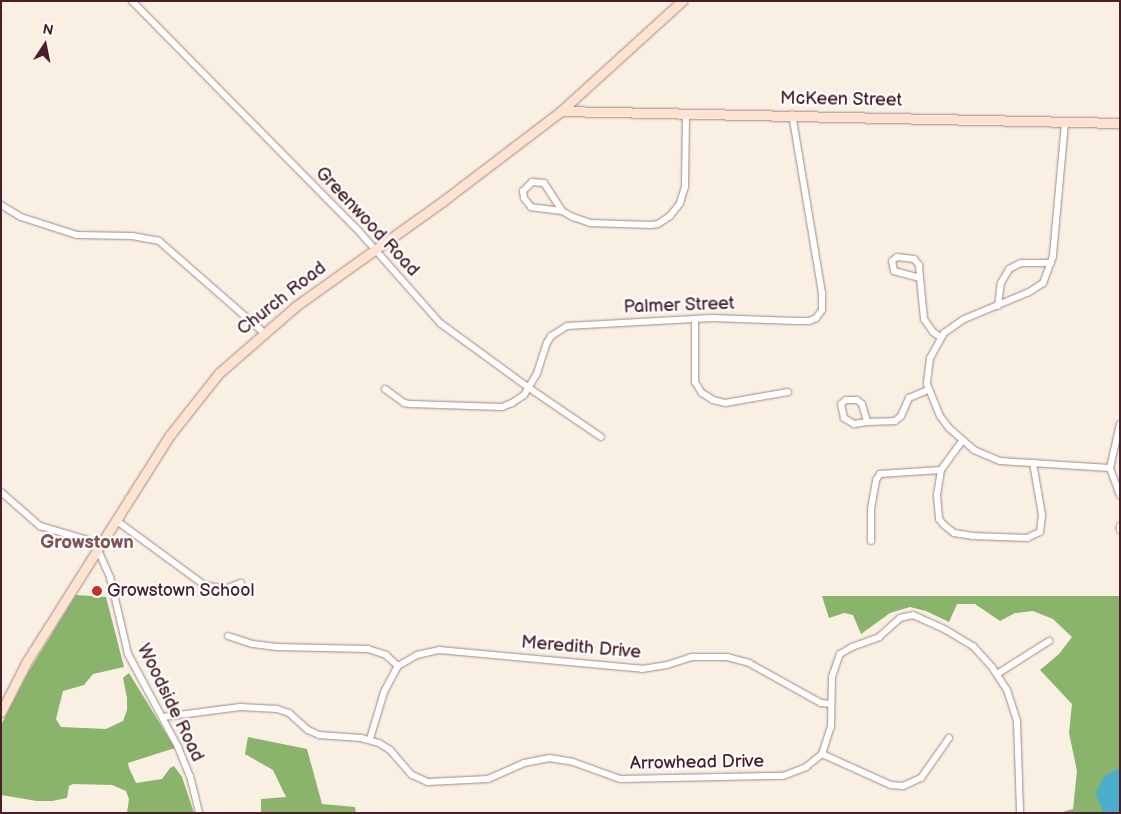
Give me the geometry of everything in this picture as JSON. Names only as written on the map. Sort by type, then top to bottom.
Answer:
[{"type":"street","name":"Greenwood Road","points":[[132,1],[375,250],[440,323],[529,388],[602,437]]},
{"type":"street","name":"Church Road","points":[[1,712],[27,661],[116,521],[189,409],[219,373],[263,332],[451,195],[561,111],[682,1]]},
{"type":"street","name":"McKeen Street","points":[[561,111],[686,115],[792,114],[1065,123],[1120,123]]},
{"type":"street","name":"Palmer Street","points":[[385,389],[404,403],[410,404],[495,407],[512,404],[529,388],[537,373],[551,336],[567,326],[695,320],[809,321],[816,318],[822,310],[822,294],[792,114]]},
{"type":"street","points":[[562,211],[544,183],[532,182],[524,191],[524,198],[531,207],[562,211],[590,223],[651,225],[664,220],[680,203],[685,187],[686,115]]},
{"type":"street","points":[[1065,123],[1051,263],[1046,277],[1039,286],[998,306],[964,319],[940,337],[927,367],[928,390],[940,416],[962,441],[988,458],[1000,461],[1110,468]]},
{"type":"street","points":[[1,205],[21,216],[77,235],[132,236],[159,240],[263,332]]},
{"type":"street","points":[[920,278],[894,271],[892,263],[894,258],[908,257],[914,259],[919,265],[924,319],[933,332],[940,337]]},
{"type":"street","points":[[998,306],[1001,283],[1009,268],[1015,264],[1028,262],[1051,263]]},
{"type":"street","points":[[695,320],[695,382],[702,393],[713,400],[725,403],[788,392]]},
{"type":"street","points":[[867,422],[862,404],[857,400],[846,400],[841,404],[841,412],[848,423],[895,421],[901,416],[909,398],[928,390]]},
{"type":"street","points":[[1120,424],[1110,468],[1120,495]]},
{"type":"street","points":[[962,441],[941,470],[937,494],[937,511],[940,519],[949,530],[972,536],[1027,538],[1040,532],[1042,524],[1033,463]]},
{"type":"street","points":[[871,541],[871,509],[878,476],[880,474],[941,470]]},
{"type":"street","points":[[1,492],[40,526],[100,547]]},
{"type":"street","points":[[116,521],[204,585],[226,589],[241,583]]},
{"type":"street","name":"Woodside Road","points":[[100,547],[110,576],[128,654],[140,681],[163,717],[184,761],[199,813]]},
{"type":"street","points":[[949,738],[921,778],[903,786],[891,785],[822,754],[831,728],[832,672],[840,654],[852,646],[879,636],[906,616],[920,617],[968,643],[984,656],[1011,697],[1017,721],[1020,813]]},
{"type":"street","points":[[228,636],[253,644],[368,649],[386,655],[398,666],[384,692],[370,739]]},
{"type":"street","points":[[997,674],[1049,641]]},
{"type":"street","name":"Meredith Drive","points":[[398,666],[417,655],[440,650],[642,669],[667,665],[691,657],[715,655],[749,663],[821,703],[831,704]]},
{"type":"street","name":"Arrowhead Drive","points":[[163,717],[215,710],[265,707],[289,713],[308,730],[319,735],[370,739],[390,750],[412,775],[428,782],[488,779],[524,763],[549,758],[573,762],[620,779],[771,778],[795,773],[822,754]]},
{"type":"green space","points":[[76,595],[106,597],[124,667],[93,674],[84,685],[63,691],[56,719],[61,727],[106,729],[123,721],[127,710],[127,698],[123,678],[129,673],[175,748],[128,763],[129,768],[136,783],[162,779],[170,768],[174,766],[182,777],[194,813],[127,813],[129,799],[126,791],[112,785],[73,784],[69,786],[67,798],[52,801],[37,801],[1,795],[1,725],[29,671]]},
{"type":"green space","points":[[822,596],[1120,596],[1120,813],[1059,813],[1073,809],[1077,771],[1069,733],[1072,704],[1040,670],[1059,654],[1072,637],[1053,619],[1033,611],[1015,613],[1000,621],[975,604],[957,604],[949,622],[926,611],[910,607],[890,613],[861,634],[853,615],[844,613],[829,618]]},
{"type":"green space","points":[[248,737],[307,749],[322,804],[355,807],[356,813],[261,813],[261,799],[286,797],[273,770],[245,754]]},
{"type":"water","points":[[1120,768],[1120,813],[1103,812],[1096,794],[1104,776]]},
{"type":"place","name":"Growstown School","points":[[97,591]]},
{"type":"district","name":"Growstown","points":[[87,543]]}]
